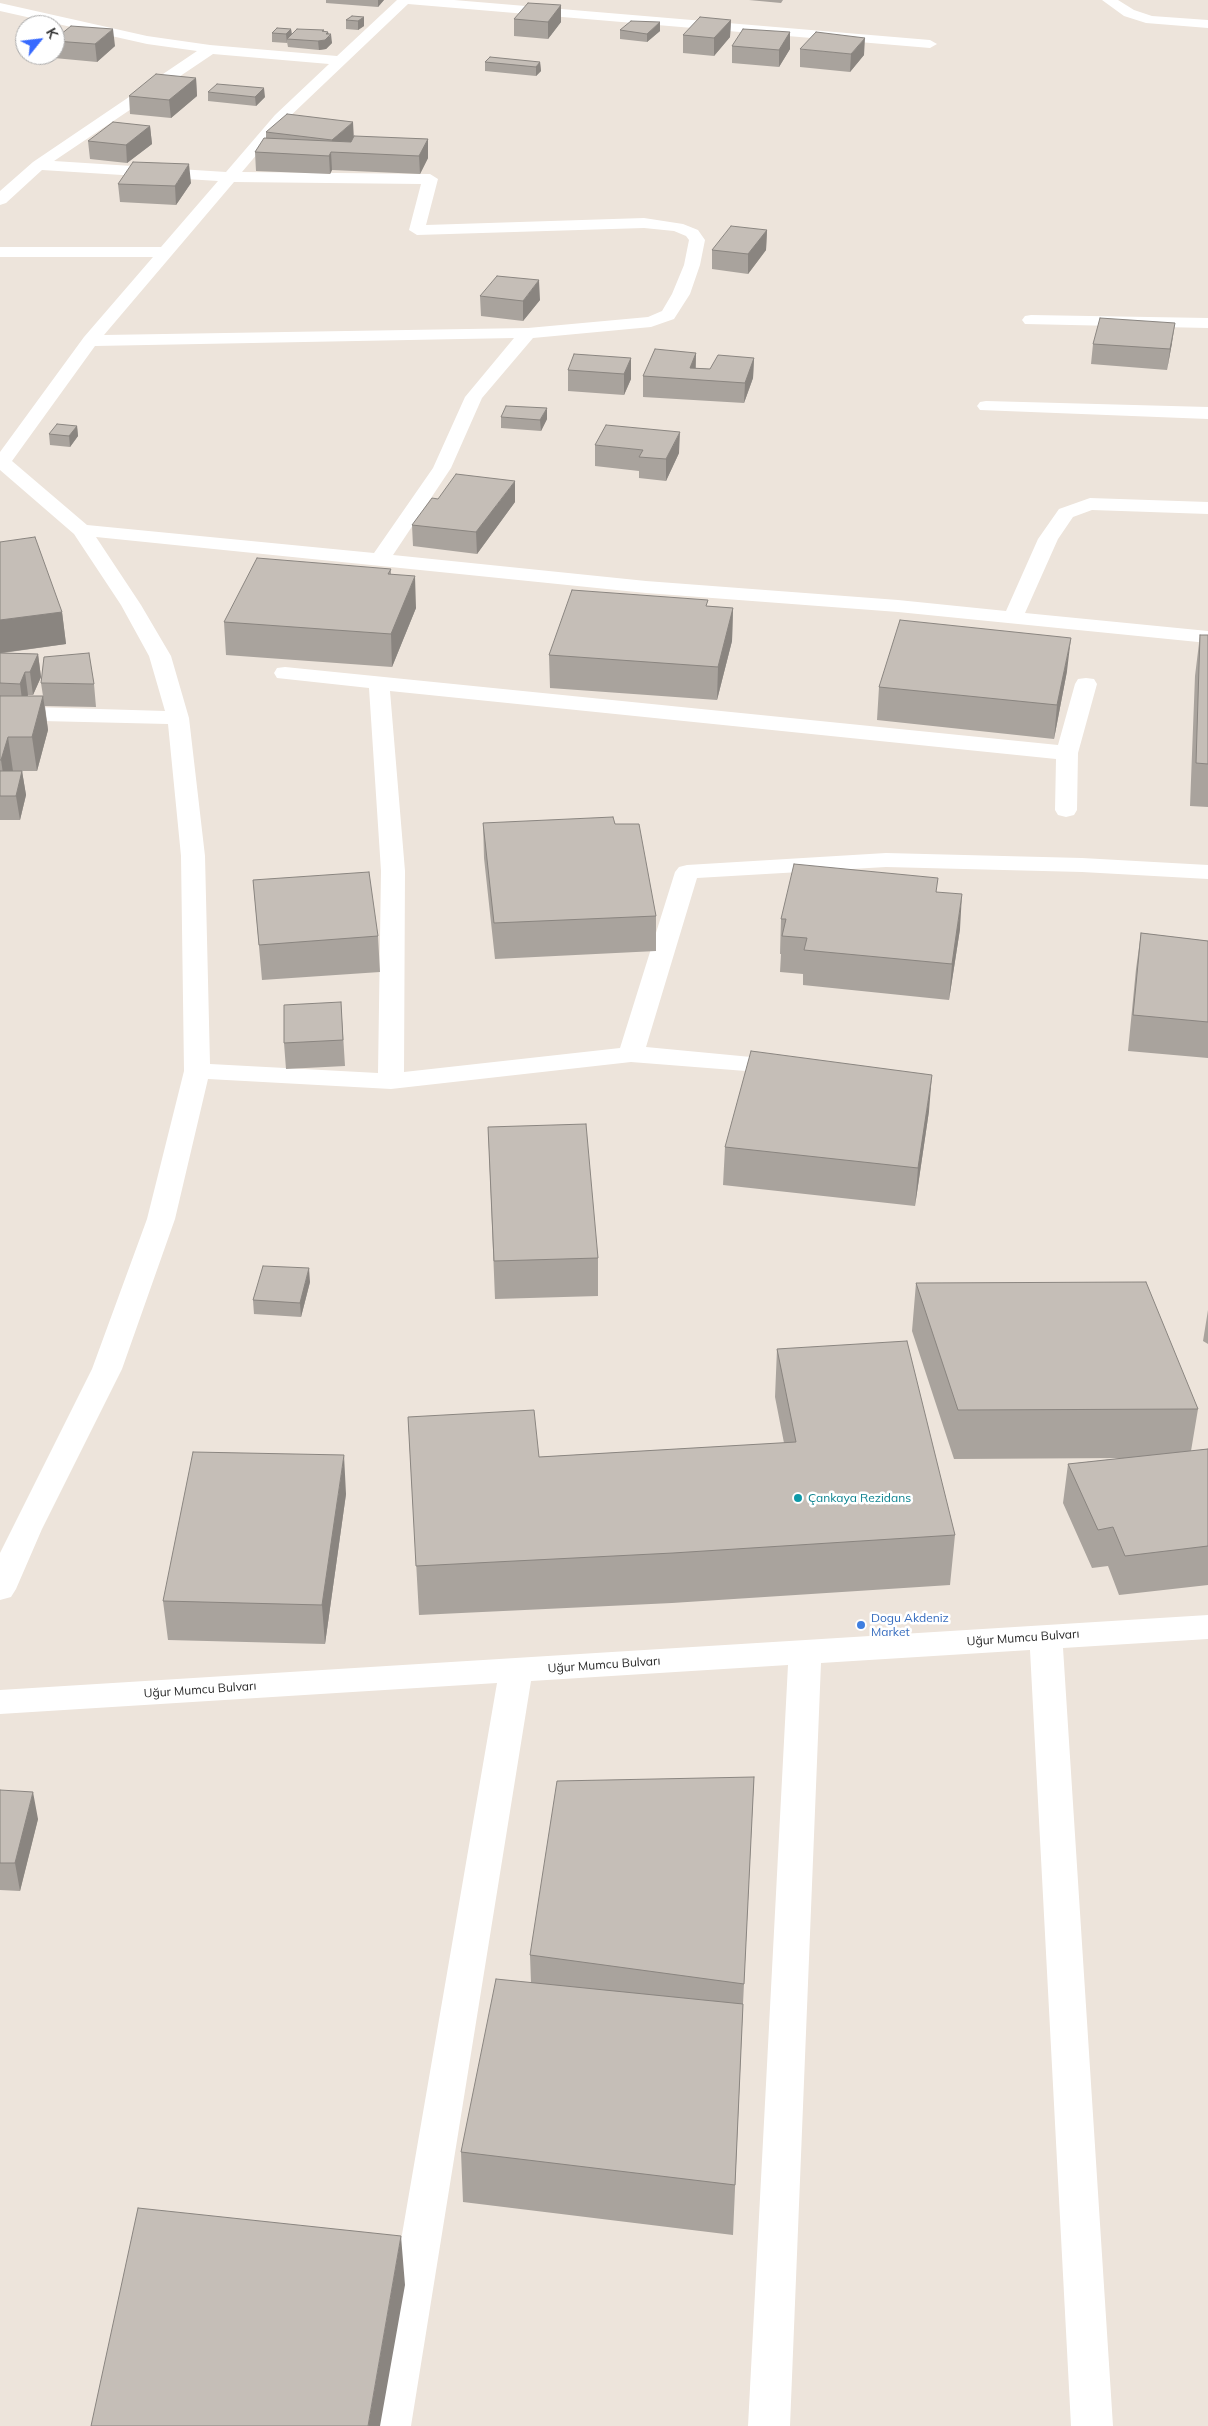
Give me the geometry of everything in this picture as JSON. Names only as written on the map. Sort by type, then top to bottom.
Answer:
[{"type":"street","points":[[0,5],[5,0]]},
{"type":"street","points":[[0,1589],[26,1529],[107,1370],[161,1219],[197,1071],[193,856],[178,718],[160,656],[132,605],[81,530],[1,461],[90,340],[280,118],[405,0],[930,44]]},
{"type":"street","points":[[1109,0],[1129,13],[1151,20],[1208,24]]},
{"type":"street","points":[[0,5],[109,32],[210,49],[339,61]]},
{"type":"street","points":[[0,200],[38,165],[210,49]]},
{"type":"street","points":[[38,165],[229,177],[430,179],[417,230],[644,223],[677,227],[692,233],[697,240],[692,265],[681,294],[668,315],[652,322],[528,333],[90,340]]},
{"type":"street","points":[[0,252],[166,252]]},
{"type":"street","points":[[1031,320],[1208,323]]},
{"type":"street","points":[[380,560],[442,468],[474,397],[528,333]]},
{"type":"street","points":[[986,406],[1208,413]]},
{"type":"street","points":[[1013,617],[1048,539],[1066,513],[1090,504],[1208,508]]},
{"type":"street","points":[[81,530],[646,587],[898,606],[1208,637]]},
{"type":"street","points":[[285,673],[1067,753]]},
{"type":"street","points":[[379,683],[393,872],[391,1081]]},
{"type":"street","points":[[1066,810],[1067,753],[1086,684]]},
{"type":"street","points":[[0,713],[178,718]]},
{"type":"street","points":[[631,1054],[687,872],[886,860],[1082,865],[1208,872]]},
{"type":"street","points":[[197,1071],[391,1081],[631,1054],[803,1068]]},
{"type":"street","name":"Uğur Mumcu Bulvarı","points":[[0,1702],[1208,1627]]},
{"type":"street","points":[[1046,1637],[1092,2426]]},
{"type":"street","points":[[769,2426],[805,1652]]},
{"type":"street","points":[[390,2426],[516,1670]]},
{"type":"building","points":[[528,3],[561,5],[548,22],[514,19]]},
{"type":"building","points":[[352,16],[364,17],[358,21],[346,20]]},
{"type":"building","points":[[700,17],[731,20],[714,38],[683,35]]},
{"type":"building","points":[[631,21],[660,22],[647,34],[620,30]]},
{"type":"building","points":[[71,26],[113,29],[95,44],[65,42],[65,31]]},
{"type":"building","points":[[277,28],[291,29],[286,34],[272,33]]},
{"type":"building","points":[[297,29],[324,30],[322,31],[328,32],[326,34],[331,34],[325,40],[318,41],[287,39]]},
{"type":"building","points":[[743,29],[790,32],[779,50],[732,46]]},
{"type":"building","points":[[816,32],[865,38],[851,54],[800,49]]},
{"type":"building","points":[[490,57],[540,62],[536,67],[485,62]]},
{"type":"building","points":[[156,74],[196,78],[169,100],[129,96]]},
{"type":"building","points":[[217,84],[264,88],[255,97],[208,92]]},
{"type":"building","points":[[287,114],[353,122],[332,140],[266,132]]},
{"type":"building","points":[[113,122],[150,126],[126,145],[88,141]]},
{"type":"building","points":[[354,136],[428,139],[419,156],[331,152],[329,156],[255,152],[264,138],[351,142]]},
{"type":"building","points":[[133,162],[189,164],[175,186],[118,184]]},
{"type":"building","points":[[731,226],[767,230],[748,254],[712,250]]},
{"type":"building","points":[[497,276],[539,280],[523,301],[480,296]]},
{"type":"building","points":[[1100,318],[1175,323],[1170,349],[1093,344]]},
{"type":"building","points":[[655,349],[696,353],[690,368],[710,369],[718,355],[754,358],[745,383],[643,376]]},
{"type":"building","points":[[574,354],[631,358],[624,374],[568,370]]},
{"type":"building","points":[[506,406],[547,408],[540,420],[501,417]]},
{"type":"building","points":[[57,424],[77,426],[69,436],[49,434]]},
{"type":"building","points":[[606,425],[680,432],[666,459],[639,457],[643,450],[595,445]]},
{"type":"building","points":[[456,474],[515,481],[476,532],[412,525],[432,498],[438,499]]},
{"type":"building","points":[[35,537],[62,612],[0,620],[0,542]]},
{"type":"building","points":[[257,558],[391,569],[388,574],[415,576],[391,634],[224,622]]},
{"type":"building","points":[[572,590],[708,600],[706,606],[733,608],[718,667],[549,655]]},
{"type":"building","points":[[900,620],[1071,638],[1057,705],[879,687]]},
{"type":"building","points":[[1200,635],[1208,635],[1208,764],[1196,763]]},
{"type":"building","points":[[0,653],[38,654],[30,672],[25,672],[20,684],[0,683]]},
{"type":"building","points":[[89,653],[94,684],[41,683],[44,657]]},
{"type":"building","points":[[0,696],[43,696],[32,737],[8,737],[1,760],[0,760]]},
{"type":"building","points":[[0,771],[22,771],[16,796],[0,796]]},
{"type":"building","points":[[613,817],[615,824],[639,824],[656,916],[494,923],[483,823]]},
{"type":"building","points":[[794,864],[938,878],[936,892],[962,894],[952,964],[804,950],[807,938],[782,936],[786,919],[781,919]]},
{"type":"building","points":[[369,872],[378,936],[259,945],[253,880]]},
{"type":"building","points":[[1141,933],[1208,941],[1208,1022],[1133,1015]]},
{"type":"building","points":[[341,1002],[343,1040],[284,1043],[284,1005]]},
{"type":"building","points":[[751,1051],[932,1075],[918,1168],[725,1147]]},
{"type":"building","points":[[586,1124],[598,1258],[494,1261],[488,1127]]},
{"type":"building","points":[[263,1266],[309,1268],[300,1303],[253,1300]]},
{"type":"building","points":[[1146,1282],[1198,1409],[958,1410],[916,1283]]},
{"type":"building","name":"Çankaya Rezidans","points":[[907,1341],[955,1535],[673,1553],[416,1566],[408,1417],[534,1410],[539,1457],[796,1442],[777,1349]]},
{"type":"building","points":[[1208,1449],[1208,1546],[1125,1556],[1113,1527],[1098,1530],[1068,1464]]},
{"type":"building","points":[[193,1452],[344,1455],[322,1605],[163,1601]]},
{"type":"building","points":[[754,1777],[744,1984],[530,1955],[557,1781]]},
{"type":"building","points":[[0,1790],[33,1792],[15,1863],[0,1863]]},
{"type":"building","points":[[496,1979],[743,2004],[735,2185],[461,2152]]},
{"type":"building","points":[[138,2208],[401,2236],[368,2426],[91,2426]]},
{"type":"place","name":"Çankaya Rezidans","points":[[798,1498]]},
{"type":"place","name":"Dogu Akdeniz Market","points":[[861,1625]]}]
